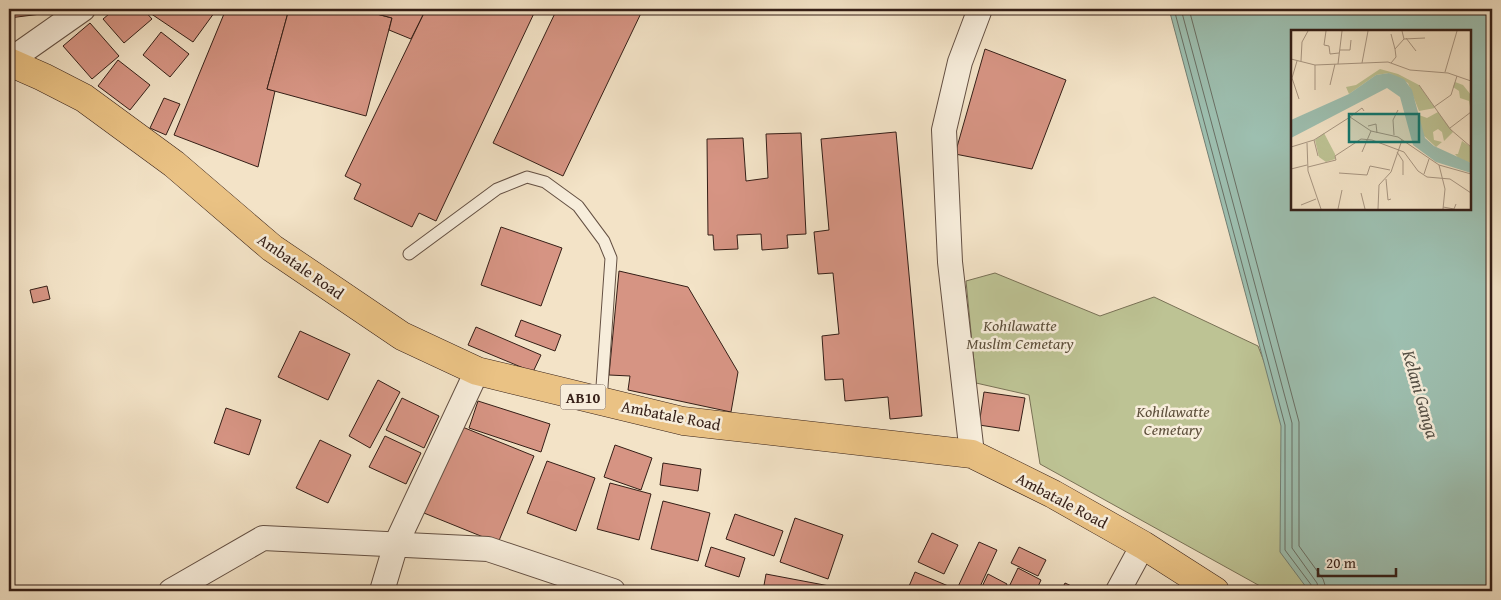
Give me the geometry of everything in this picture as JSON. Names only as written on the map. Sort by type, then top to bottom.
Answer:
[{"type":"main road","name":"Ambatale Road","points":[[9,62],[43,76],[84,98],[174,164],[272,248],[402,336],[477,371],[683,421],[972,454],[1053,494],[1143,545],[1215,591]]},
{"type":"street","points":[[9,62],[83,9]]},
{"type":"street","points":[[972,454],[950,262],[944,130],[960,62],[980,9]]},
{"type":"street","points":[[382,591],[396,544],[477,371]]},
{"type":"street","points":[[171,591],[262,538],[488,549],[613,591]]},
{"type":"street","points":[[1118,591],[1143,545]]},
{"type":"lane","points":[[409,254],[496,189],[527,177],[545,182],[578,206],[604,241],[611,258],[601,401]]},
{"type":"green space","name":"Kohilawatte Cemetary","points":[[995,273],[1100,316],[1154,297],[1258,346],[1287,421],[1314,591],[1269,591],[1040,464],[1029,395],[976,383],[966,281]]},
{"type":"water","name":"Kelani Ganga","points":[[1169,9],[1492,9],[1492,591],[1309,591],[1280,552],[1281,426]]},
{"type":"building","points":[[9,9],[41,9],[41,14],[9,18]]},
{"type":"building","points":[[115,9],[143,9],[152,19],[124,43],[103,19]]},
{"type":"building","points":[[144,9],[217,9],[193,42]]},
{"type":"building","points":[[226,9],[289,9],[267,89],[275,91],[258,167],[174,135]]},
{"type":"building","points":[[289,9],[357,9],[392,18],[366,116],[267,89]]},
{"type":"building","points":[[359,9],[426,9],[411,39],[389,30],[392,18]]},
{"type":"building","points":[[426,9],[536,9],[436,221],[419,213],[412,227],[354,199],[361,184],[345,176]]},
{"type":"building","points":[[557,9],[643,9],[563,176],[493,143]]},
{"type":"building","points":[[90,23],[119,56],[92,79],[63,46]]},
{"type":"building","points":[[161,32],[189,54],[170,77],[143,55]]},
{"type":"building","points":[[985,49],[1066,80],[1032,169],[955,154]]},
{"type":"building","points":[[118,60],[150,85],[130,110],[98,86]]},
{"type":"building","points":[[164,98],[180,104],[166,135],[150,128]]},
{"type":"building","points":[[896,132],[922,416],[890,419],[888,397],[845,401],[843,379],[825,380],[822,336],[839,334],[833,273],[818,274],[814,232],[829,230],[821,139]]},
{"type":"building","points":[[801,133],[806,234],[787,235],[788,248],[762,250],[761,234],[737,235],[738,249],[714,250],[713,235],[708,235],[707,139],[743,138],[746,181],[768,178],[766,134]]},
{"type":"building","points":[[501,227],[562,248],[541,306],[481,285]]},
{"type":"building","points":[[619,271],[688,287],[738,372],[731,412],[628,390],[630,376],[609,375]]},
{"type":"building","points":[[47,286],[50,299],[33,303],[30,290]]},
{"type":"building","points":[[521,320],[561,335],[555,351],[515,336]]},
{"type":"building","points":[[476,327],[541,355],[533,372],[468,345]]},
{"type":"building","points":[[300,331],[350,354],[328,400],[278,377]]},
{"type":"building","points":[[378,380],[400,392],[370,448],[349,436]]},
{"type":"building","points":[[984,392],[1025,398],[1019,431],[979,425]]},
{"type":"building","points":[[402,398],[439,416],[424,448],[386,430]]},
{"type":"building","points":[[478,401],[550,424],[541,452],[469,428]]},
{"type":"building","points":[[226,408],[261,420],[249,455],[214,443]]},
{"type":"building","points":[[455,424],[534,456],[498,543],[419,511]]},
{"type":"building","points":[[385,436],[421,453],[406,484],[369,467]]},
{"type":"building","points":[[320,440],[351,455],[328,503],[296,488]]},
{"type":"building","points":[[615,445],[652,458],[641,490],[604,477]]},
{"type":"building","points":[[547,461],[595,478],[576,531],[527,513]]},
{"type":"building","points":[[663,463],[701,469],[698,491],[660,485]]},
{"type":"building","points":[[610,483],[651,494],[639,540],[597,529]]},
{"type":"building","points":[[663,501],[710,513],[698,561],[651,549]]},
{"type":"building","points":[[735,514],[783,531],[774,556],[726,539]]},
{"type":"building","points":[[795,518],[843,535],[828,579],[780,562]]},
{"type":"building","points":[[932,533],[958,545],[944,574],[918,562]]},
{"type":"building","points":[[979,542],[997,550],[978,591],[956,591]]},
{"type":"building","points":[[711,547],[745,558],[739,577],[705,566]]},
{"type":"building","points":[[1019,547],[1046,560],[1038,576],[1011,563]]},
{"type":"building","points":[[1018,568],[1041,580],[1036,591],[1007,591]]},
{"type":"building","points":[[915,572],[953,588],[952,591],[907,591]]},
{"type":"building","points":[[766,574],[840,588],[839,591],[763,591]]},
{"type":"building","points":[[988,574],[1007,584],[1004,591],[980,591]]},
{"type":"building","points":[[1065,583],[1082,591],[1061,591]]},
{"type":"park label","name":"Kohilawatte Muslim Cemetary","points":[[1020,334]]}]
